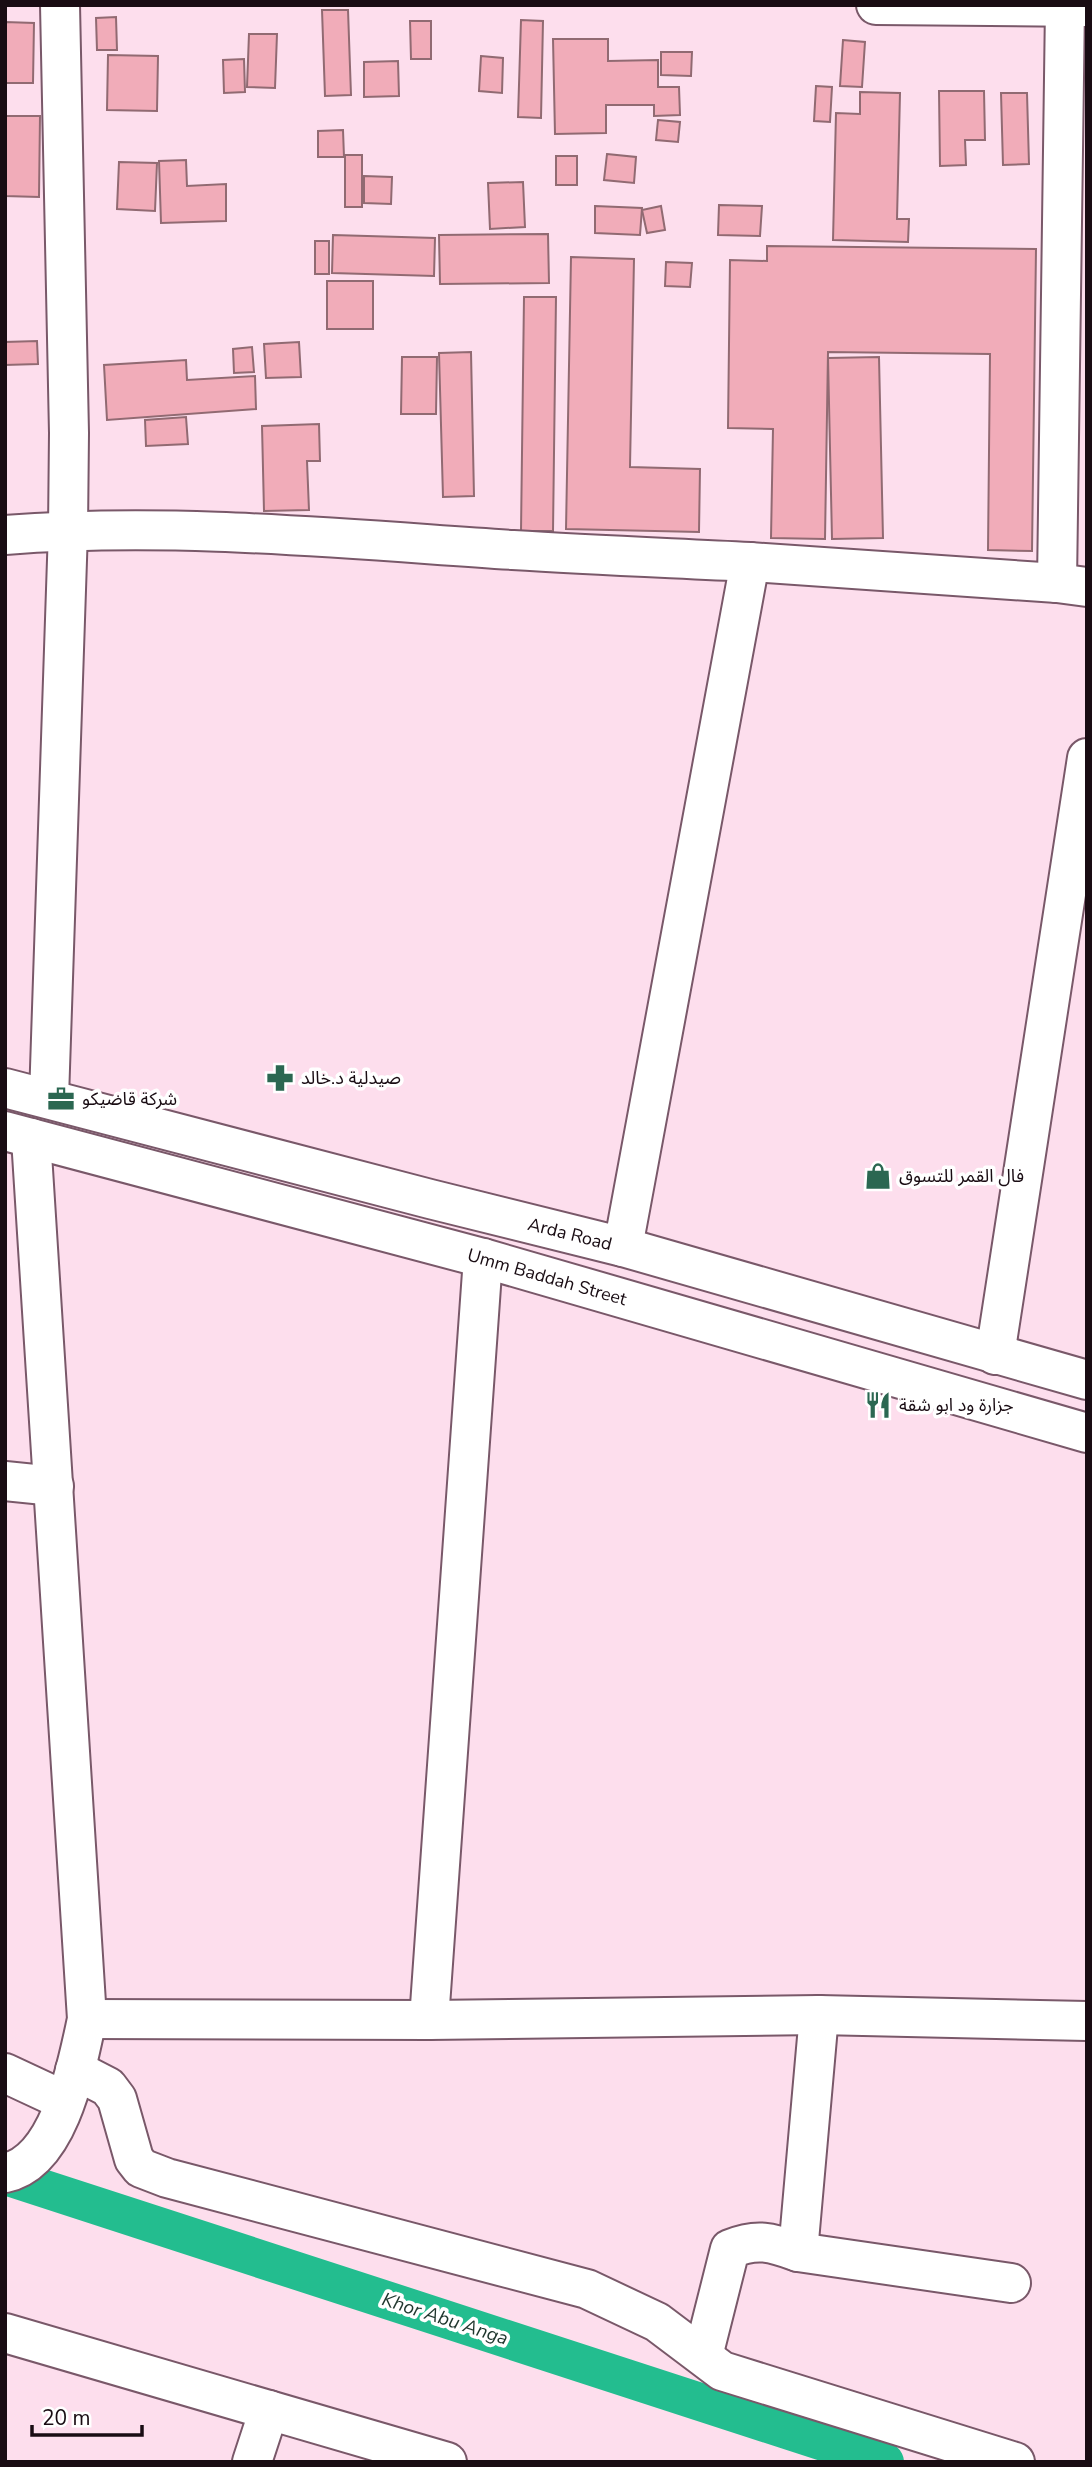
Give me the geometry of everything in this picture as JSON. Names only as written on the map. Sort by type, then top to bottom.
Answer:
[{"type":"street","points":[[5,1087],[49,1098],[68,530],[69,419],[60,5]]},
{"type":"street","points":[[876,5],[1087,7]]},
{"type":"street","points":[[5,535],[68,530],[341,538],[559,553],[750,562],[1072,585],[1065,6]]},
{"type":"street","points":[[623,1247],[750,562]]},
{"type":"street","points":[[995,1354],[1087,758]]},
{"type":"street","name":"Arda Road","points":[[49,1098],[623,1247],[1087,1381]]},
{"type":"street","points":[[5,2173],[18,2171],[35,2157],[58,2123],[87,2019],[54,1486],[18,1134]]},
{"type":"street","name":"Umm Baddah Street","points":[[18,1134],[483,1258],[1087,1433]]},
{"type":"street","points":[[216,1187],[226,1145]]},
{"type":"street","points":[[429,2020],[483,1258]]},
{"type":"street","points":[[5,1481],[54,1486]]},
{"type":"street","points":[[87,2019],[429,2020],[819,2015],[1087,2021]]},
{"type":"street","points":[[798,2252],[819,2015]]},
{"type":"street","points":[[5,2073],[70,2086],[108,2087],[117,2099],[134,2159],[141,2168],[167,2178],[587,2289],[657,2322],[722,2371],[1015,2462]]},
{"type":"street","points":[[703,2356],[730,2249],[744,2243],[770,2242],[798,2252],[1011,2283]]},
{"type":"street","points":[[5,2333],[447,2462]]},
{"type":"street","points":[[252,2462],[270,2410]]},
{"type":"building","points":[[322,10],[348,10],[351,95],[325,96]]},
{"type":"building","points":[[116,17],[117,50],[97,50],[96,18]]},
{"type":"building","points":[[521,20],[543,21],[541,118],[518,117]]},
{"type":"building","points":[[410,21],[431,21],[431,59],[411,59]]},
{"type":"building","points":[[5,22],[34,23],[33,83],[5,83]]},
{"type":"building","points":[[249,34],[277,34],[275,88],[247,87]]},
{"type":"building","points":[[553,39],[608,39],[608,61],[658,60],[658,87],[679,87],[680,115],[654,116],[654,105],[606,105],[606,133],[555,134]]},
{"type":"building","points":[[843,40],[865,42],[862,87],[840,86]]},
{"type":"building","points":[[661,52],[692,52],[691,76],[661,75]]},
{"type":"building","points":[[108,55],[158,56],[157,111],[107,110]]},
{"type":"building","points":[[481,56],[503,58],[502,93],[479,91]]},
{"type":"building","points":[[244,59],[245,92],[224,93],[223,60]]},
{"type":"building","points":[[398,61],[399,96],[364,97],[364,62]]},
{"type":"building","points":[[816,86],[832,87],[830,122],[814,121]]},
{"type":"building","points":[[939,91],[984,91],[985,140],[965,140],[966,165],[940,166]]},
{"type":"building","points":[[860,92],[900,93],[897,219],[909,219],[908,242],[833,240],[836,113],[860,114]]},
{"type":"building","points":[[1001,93],[1027,93],[1029,164],[1003,165]]},
{"type":"building","points":[[5,116],[40,116],[39,197],[5,196]]},
{"type":"building","points":[[658,120],[680,122],[678,142],[656,140]]},
{"type":"building","points":[[343,130],[344,157],[318,157],[318,131]]},
{"type":"building","points":[[607,154],[636,157],[634,183],[604,180]]},
{"type":"building","points":[[345,155],[362,155],[362,207],[345,207]]},
{"type":"building","points":[[556,156],[577,156],[577,185],[556,185]]},
{"type":"building","points":[[186,160],[187,186],[226,184],[226,221],[161,223],[159,161]]},
{"type":"building","points":[[119,162],[157,163],[155,211],[117,209]]},
{"type":"building","points":[[364,176],[392,177],[391,204],[364,203]]},
{"type":"building","points":[[523,182],[525,227],[490,229],[488,183]]},
{"type":"building","points":[[719,205],[762,206],[760,236],[718,235]]},
{"type":"building","points":[[595,206],[642,208],[640,235],[595,233]]},
{"type":"building","points":[[661,206],[665,230],[647,233],[642,210]]},
{"type":"building","points":[[548,234],[549,283],[440,284],[439,235]]},
{"type":"building","points":[[333,235],[435,238],[434,276],[332,273]]},
{"type":"building","points":[[315,241],[329,241],[329,274],[315,274]]},
{"type":"building","points":[[767,246],[1036,249],[1032,551],[988,550],[990,354],[828,352],[825,539],[771,538],[773,429],[728,428],[730,260],[767,261]]},
{"type":"building","points":[[571,257],[634,259],[630,467],[700,469],[699,532],[566,529]]},
{"type":"building","points":[[666,262],[692,263],[690,287],[665,286]]},
{"type":"building","points":[[327,281],[373,281],[373,329],[327,329]]},
{"type":"building","points":[[524,297],[556,297],[553,531],[521,531]]},
{"type":"building","points":[[37,341],[38,364],[5,365],[5,342]]},
{"type":"building","points":[[299,342],[301,377],[266,378],[264,344]]},
{"type":"building","points":[[252,347],[254,372],[234,373],[233,349]]},
{"type":"building","points":[[471,352],[474,496],[443,497],[439,353]]},
{"type":"building","points":[[402,357],[437,357],[436,414],[401,414]]},
{"type":"building","points":[[879,357],[883,538],[832,539],[828,358]]},
{"type":"building","points":[[186,360],[187,380],[255,376],[256,409],[107,420],[104,365]]},
{"type":"building","points":[[186,417],[188,444],[146,446],[145,420]]},
{"type":"building","points":[[319,424],[320,461],[307,461],[309,510],[264,511],[262,426]]},
{"type":"waterway","name":"Khor Abu Anga","points":[[5,2176],[885,2462]]},
{"type":"place","name":"صيدلية د.خالد","points":[[280,1078]]},
{"type":"place","name":"شركة قاضيكو","points":[[61,1099]]},
{"type":"place","name":"فال القمر للتسوق","points":[[878,1176]]},
{"type":"place","name":"جزارة ود ابو شقة","points":[[878,1405]]}]
